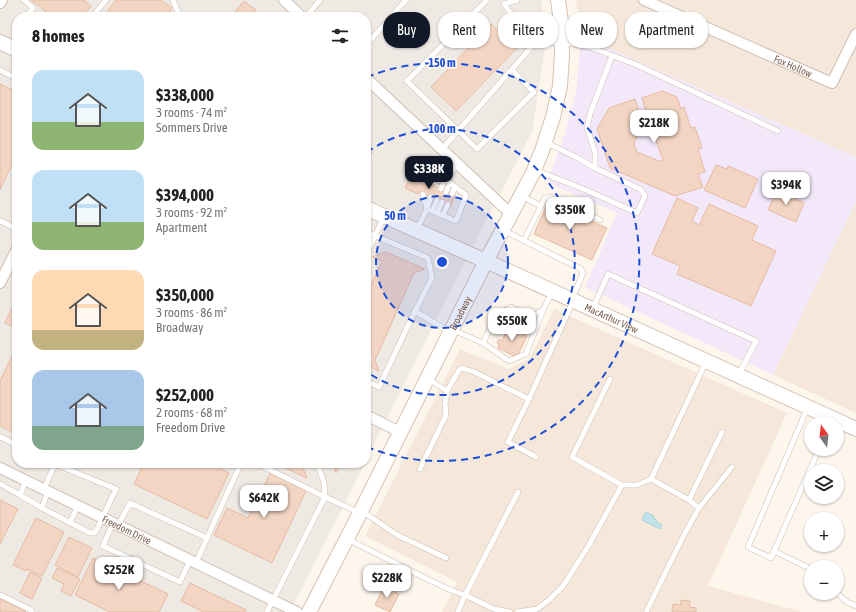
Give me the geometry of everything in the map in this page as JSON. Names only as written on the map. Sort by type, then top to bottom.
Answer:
[{"type":"main road","name":"Broadway","points":[[309,612],[486,261],[534,170],[553,117],[560,86],[562,42],[558,0]]},
{"type":"main road","points":[[0,42],[12,48]]},
{"type":"main road","name":"MacArthur View","points":[[371,210],[808,407],[823,416]]},
{"type":"main road","name":"MacArthur View","points":[[844,425],[856,429]]},
{"type":"street","points":[[284,0],[297,12]]},
{"type":"street","name":"Fox Hollow","points":[[644,0],[832,83],[856,34]]},
{"type":"street","points":[[371,83],[511,214]]},
{"type":"street","points":[[0,283],[12,259]]},
{"type":"street","points":[[371,418],[400,432]]},
{"type":"street","name":"Freedom Drive","points":[[0,468],[297,612]]},
{"type":"lane","points":[[24,0],[33,8],[30,12]]},
{"type":"lane","points":[[96,12],[106,0]]},
{"type":"lane","points":[[173,0],[179,12]]},
{"type":"lane","points":[[310,12],[320,0]]},
{"type":"lane","points":[[371,38],[406,0]]},
{"type":"lane","points":[[487,0],[407,81],[477,149],[534,92],[512,70]]},
{"type":"lane","points":[[500,0],[510,12]]},
{"type":"lane","points":[[504,4],[517,0]]},
{"type":"lane","points":[[558,42],[590,48],[637,65],[778,131]]},
{"type":"lane","points":[[442,149],[531,48]]},
{"type":"lane","points":[[595,168],[594,152],[587,128],[590,114],[612,56]]},
{"type":"lane","points":[[0,70],[12,76]]},
{"type":"lane","points":[[534,170],[586,190],[637,213],[645,196],[640,189],[545,142]]},
{"type":"lane","points":[[428,184],[436,184],[445,179],[458,164]]},
{"type":"lane","points":[[423,194],[429,210],[456,221],[466,195],[445,179]]},
{"type":"lane","points":[[445,179],[444,190],[450,183]]},
{"type":"lane","points":[[452,194],[455,187]]},
{"type":"lane","points":[[521,196],[541,206]]},
{"type":"lane","points":[[429,210],[431,197]]},
{"type":"lane","points":[[524,240],[545,198],[552,197],[600,220]]},
{"type":"lane","points":[[417,230],[429,210],[439,201],[440,214]]},
{"type":"lane","points":[[440,214],[448,204]]},
{"type":"lane","points":[[371,244],[385,216]]},
{"type":"lane","points":[[0,221],[12,227]]},
{"type":"lane","points":[[502,230],[581,268],[582,273],[573,300],[508,442],[536,457]]},
{"type":"lane","points":[[371,234],[428,258],[432,278],[379,387],[371,383]]},
{"type":"lane","points":[[592,309],[608,274],[756,341],[739,376]]},
{"type":"lane","points":[[415,312],[451,331],[483,343],[509,361],[526,354],[552,291]]},
{"type":"lane","points":[[483,343],[495,318],[511,307],[530,316],[543,310]]},
{"type":"lane","points":[[610,379],[572,457],[622,485],[637,485],[651,479],[706,361]]},
{"type":"lane","points":[[420,469],[446,414],[445,404],[447,391],[459,370],[462,368],[474,372],[529,399]]},
{"type":"lane","points":[[427,378],[447,391]]},
{"type":"lane","points":[[808,407],[748,547],[771,558],[816,456]]},
{"type":"lane","points":[[689,500],[722,432]]},
{"type":"lane","points":[[0,437],[12,443]]},
{"type":"lane","points":[[646,612],[699,508],[732,466]]},
{"type":"lane","points":[[42,508],[53,468]]},
{"type":"lane","points":[[0,484],[70,523],[90,533],[94,533],[116,489],[66,468]]},
{"type":"lane","points":[[207,538],[130,503],[103,546],[180,582],[207,538],[239,468]]},
{"type":"lane","points":[[266,468],[325,497],[360,512],[397,535],[446,558]]},
{"type":"lane","points":[[267,612],[325,497],[324,482],[319,468]]},
{"type":"lane","points":[[651,479],[689,500],[699,508]]},
{"type":"lane","points":[[20,494],[26,480]]},
{"type":"lane","points":[[517,612],[537,609],[549,600],[563,586],[590,545],[622,485]]},
{"type":"lane","points":[[458,612],[465,595],[518,492]]},
{"type":"lane","points":[[70,523],[78,505]]},
{"type":"lane","points":[[346,539],[428,580],[494,608],[510,612]]},
{"type":"lane","points":[[774,551],[804,565]]},
{"type":"lane","points":[[0,595],[31,610],[32,612]]},
{"type":"lane","points":[[844,599],[856,606]]},
{"type":"shaded area","points":[[0,0],[541,0],[543,12],[498,12],[498,48],[545,48],[532,132],[371,450],[371,12],[12,12],[12,468],[362,468],[290,612],[0,612]]},
{"type":"shaded area","points":[[576,0],[856,0],[856,157],[608,48],[617,48],[617,12],[578,12]]},
{"type":"shaded area","points":[[580,48],[608,48],[856,157],[856,201],[773,375],[585,287],[617,213],[547,182],[562,143],[576,94]]},
{"type":"shaded area","points":[[856,201],[856,413],[773,375]]},
{"type":"shaded area","points":[[554,309],[787,413],[708,586],[802,612],[442,612],[457,582],[365,536],[460,349],[509,369],[530,358]]},
{"type":"water","points":[[646,512],[654,516],[653,518],[657,520],[656,522],[662,525],[660,529],[642,520]]},
{"type":"building","points":[[31,0],[84,0],[91,6],[87,12],[47,12]]},
{"type":"building","points":[[116,0],[161,0],[172,8],[169,12],[107,12]]},
{"type":"building","points":[[244,1],[256,10],[254,12],[235,12]]},
{"type":"building","points":[[491,24],[498,30],[498,48],[517,48],[456,111],[431,87],[468,48],[490,48]]},
{"type":"building","points":[[0,84],[12,90],[12,165],[0,190]]},
{"type":"building","points":[[662,91],[677,97],[681,109],[684,107],[691,128],[695,127],[702,148],[698,149],[705,172],[698,174],[703,187],[675,196],[610,168],[597,129],[609,108],[635,99],[641,117],[647,115],[642,98]],"holes":[[[650,124],[663,160],[659,161],[637,152],[634,144],[641,127]]]},
{"type":"building","points":[[716,165],[727,169],[728,166],[758,179],[745,208],[704,190]]},
{"type":"building","points":[[412,173],[425,179],[424,182],[455,195],[451,206],[419,192],[418,194],[405,188]]},
{"type":"building","points":[[777,190],[804,203],[796,222],[768,210]]},
{"type":"building","points":[[677,198],[698,208],[692,221],[699,225],[709,204],[758,226],[752,240],[776,251],[751,306],[677,274],[680,266],[652,254]]},
{"type":"building","points":[[548,202],[607,228],[592,260],[534,234]]},
{"type":"building","points":[[386,252],[425,269],[414,273],[375,360],[379,371],[371,367],[371,286],[382,261],[372,257]]},
{"type":"building","points":[[12,308],[12,326],[5,323]]},
{"type":"building","points":[[508,327],[527,336],[518,355],[514,356],[498,348],[499,345],[497,343],[499,339],[502,341]]},
{"type":"building","points":[[12,356],[12,432],[0,426],[0,381]]},
{"type":"building","points":[[142,468],[219,468],[229,473],[207,519],[134,484]]},
{"type":"building","points":[[286,468],[303,468],[307,478]]},
{"type":"building","points":[[271,472],[307,489],[272,563],[214,535],[227,508],[248,518]]},
{"type":"building","points":[[0,500],[18,509],[0,544]]},
{"type":"building","points":[[36,518],[64,532],[42,576],[27,569],[26,571],[13,565]]},
{"type":"building","points":[[69,537],[92,548],[78,577],[55,565]]},
{"type":"building","points":[[93,558],[168,594],[159,612],[110,612],[75,595]]},
{"type":"building","points":[[57,568],[80,579],[71,596],[61,591],[64,584],[52,578]]},
{"type":"building","points":[[30,572],[42,578],[32,599],[20,593]]},
{"type":"building","points":[[190,583],[246,610],[245,612],[201,612],[202,611],[181,601]]},
{"type":"building","points":[[384,586],[399,594],[390,612],[375,605]]},
{"type":"building","points":[[0,599],[26,611],[0,612]]},
{"type":"building","points":[[681,600],[690,601],[689,607],[696,608],[696,612],[672,612],[673,604],[681,605]]}]
